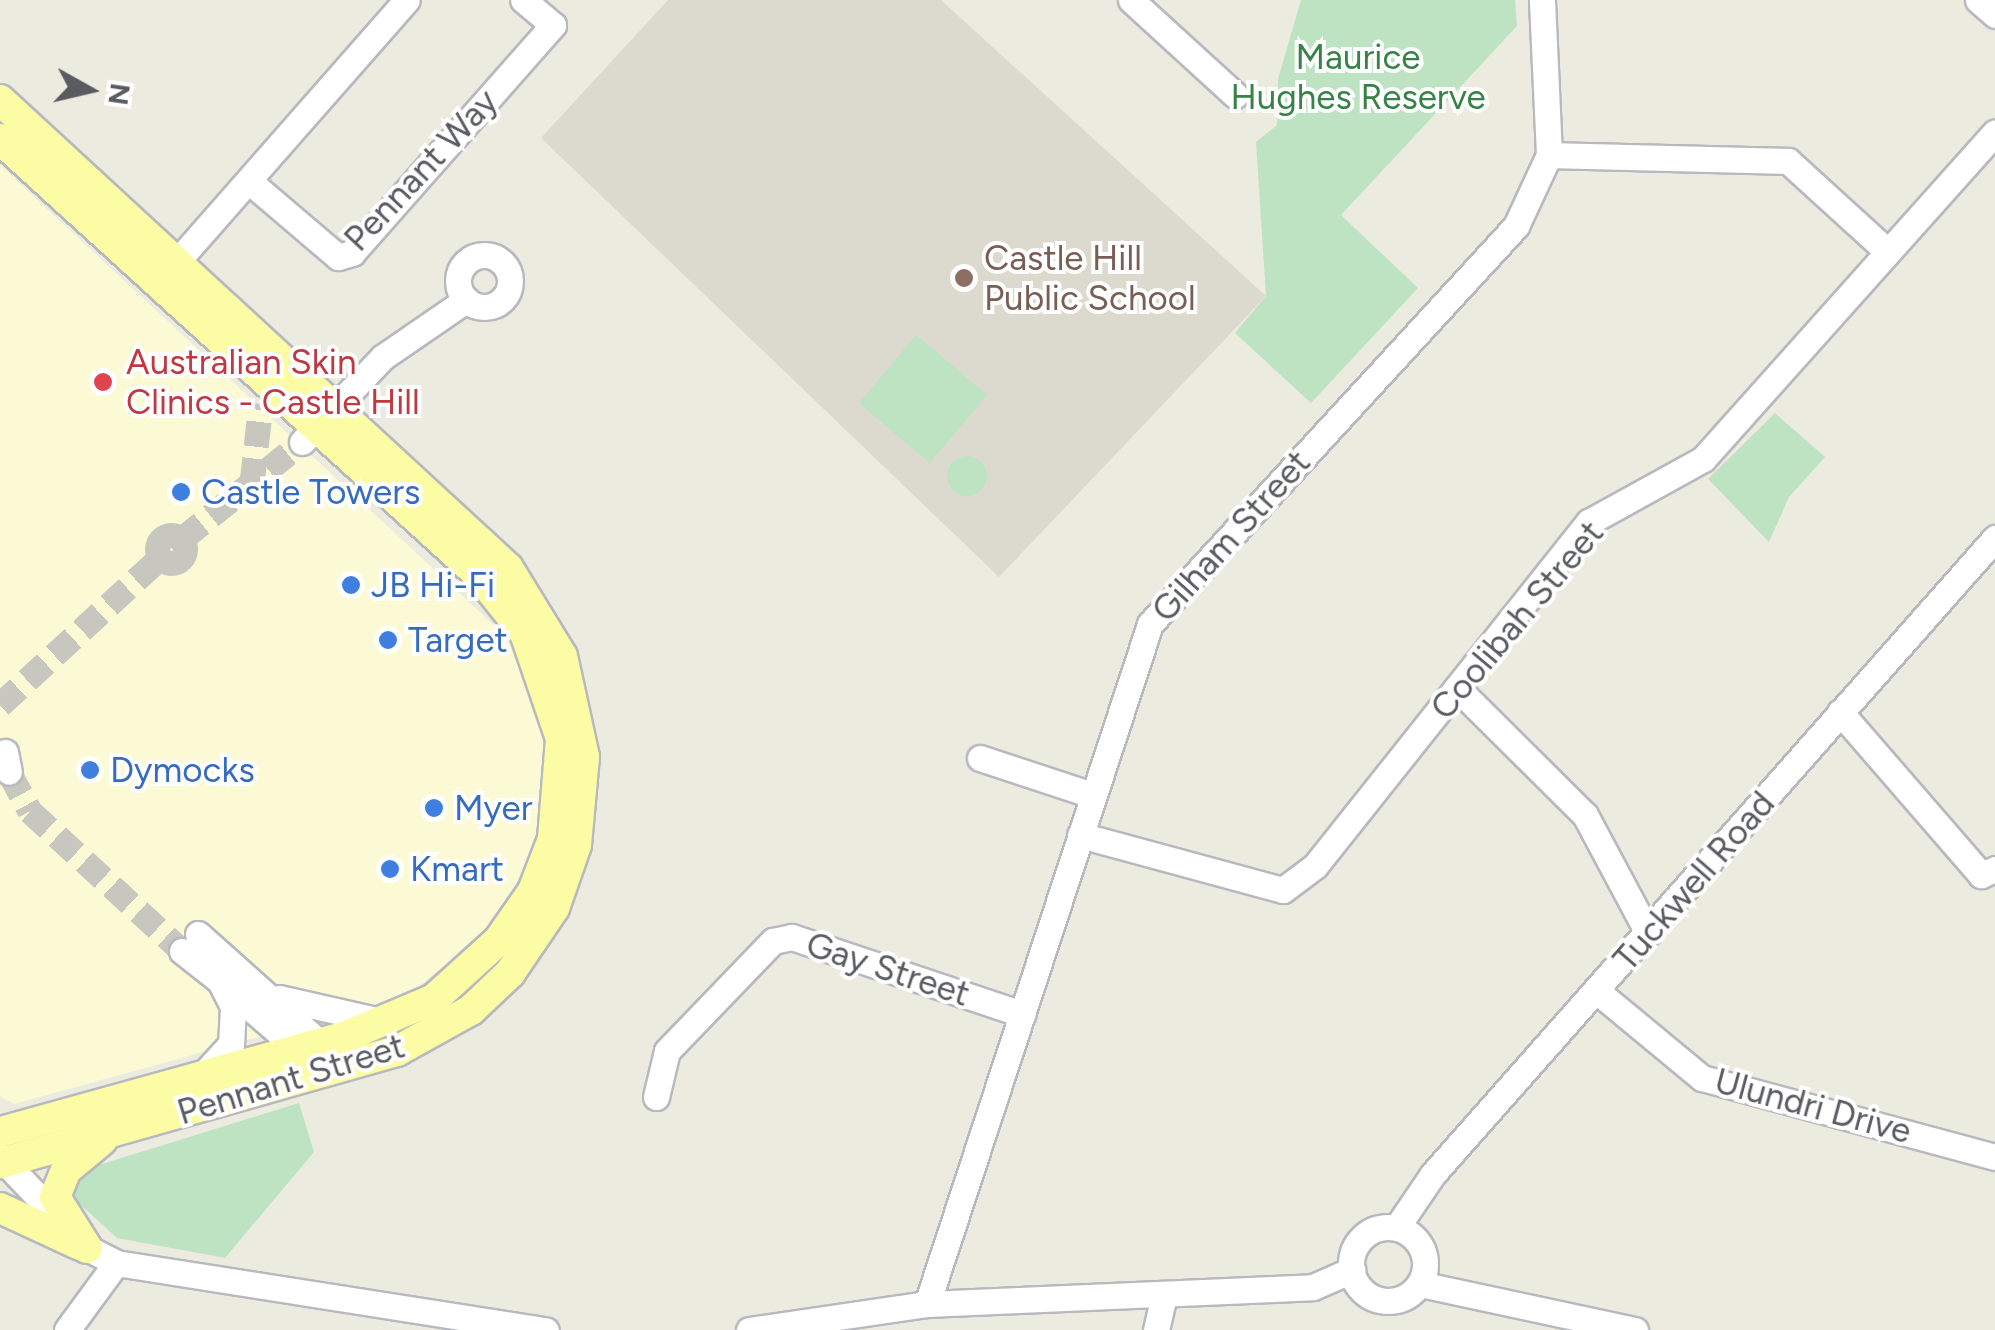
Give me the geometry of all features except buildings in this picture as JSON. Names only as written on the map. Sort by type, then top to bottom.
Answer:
[{"type":"main road","name":"Pennant Street","points":[[0,100],[173,266],[318,425],[508,568],[543,615],[581,720],[584,757],[566,882],[510,973],[435,1034],[313,1060],[200,1078],[1,1154]]},
{"type":"main road","name":"Pennant Street","points":[[0,139],[318,425],[501,599],[547,684],[561,739],[553,839],[533,891],[468,972],[313,1060],[113,1132],[1,1154]]},
{"type":"main road","points":[[87,1248],[55,1197],[66,1170],[113,1132]]},
{"type":"main road","points":[[0,1208],[87,1248]]},
{"type":"street","points":[[173,266],[407,0]]},
{"type":"street","name":"Pennant Way","points":[[250,182],[338,257],[352,253],[553,25],[523,0]]},
{"type":"street","points":[[1131,0],[1235,95]]},
{"type":"street","name":"Gilham Street","points":[[927,1304],[1092,795],[1159,611],[1516,226],[1549,155],[1542,0]]},
{"type":"street","points":[[1978,0],[1995,16]]},
{"type":"street","name":"Coolibah Street","points":[[1080,836],[1282,890],[1315,866],[1589,522],[1704,459],[1995,132]]},
{"type":"street","points":[[1549,155],[1788,161],[1888,252]]},
{"type":"street","points":[[318,425],[383,357],[466,300]]},
{"type":"street","points":[[252,369],[261,404]]},
{"type":"street","name":"Tuckwell Road","points":[[1397,1227],[1433,1174],[1598,992],[1995,538]]},
{"type":"street","points":[[1457,688],[1584,815],[1648,933]]},
{"type":"street","points":[[1840,712],[1980,875],[1995,869]]},
{"type":"street","points":[[980,758],[1092,795]]},
{"type":"street","name":"Gay Street","points":[[656,1097],[667,1051],[773,941],[792,937],[1022,1014]]},
{"type":"street","points":[[313,1060],[220,981],[190,942],[256,987],[332,1017],[387,1021]]},
{"type":"street","points":[[200,1078],[235,1028],[220,981]]},
{"type":"street","points":[[256,987],[313,1060]]},
{"type":"street","name":"Ulundri Drive","points":[[1598,992],[1702,1078],[1995,1156]]},
{"type":"street","points":[[1,1154],[87,1248],[116,1263],[438,1324],[546,1330]]},
{"type":"street","points":[[1420,1284],[1424,1252],[1397,1227],[1363,1236],[1352,1270],[1363,1292],[1385,1301],[1420,1284],[1635,1330]]},
{"type":"street","points":[[67,1330],[116,1263]]},
{"type":"street","points":[[749,1330],[927,1304],[1313,1287],[1352,1270]]},
{"type":"street","points":[[1156,1330],[1164,1294]]},
{"type":"shaded area","name":"Castle Hill Public School","points":[[668,0],[941,0],[1266,296],[999,577],[541,138]]},
{"type":"shaded area","name":"Castle Towers","points":[[0,165],[515,645],[542,713],[548,780],[536,840],[511,895],[483,935],[407,996],[14,1104],[0,1096]]},
{"type":"green space","name":"Maurice Hughes Reserve","points":[[1301,0],[1515,0],[1517,26],[1341,215],[1418,288],[1311,403],[1235,333],[1266,296],[1256,142],[1277,125],[1278,79]]},
{"type":"green space","points":[[916,335],[987,395],[930,463],[859,403]]},
{"type":"green space","points":[[1775,413],[1825,457],[1789,497],[1769,542],[1708,479]]},
{"type":"green space","points":[[967,456],[981,462],[987,476],[981,490],[967,496],[953,490],[947,476],[953,462]]},
{"type":"green space","points":[[299,1103],[314,1152],[225,1258],[117,1238],[70,1195],[86,1169]]},
{"type":"tunnel","points":[[252,483],[261,404]]},
{"type":"tunnel","points":[[182,539],[302,442]]},
{"type":"tunnel","points":[[171,535],[181,539],[185,549],[181,559],[171,563],[161,559],[157,549],[161,539],[171,535]]},
{"type":"tunnel","points":[[0,705],[160,558]]},
{"type":"tunnel","points":[[9,772],[30,811],[182,951]]},
{"type":"place","name":"Castle Hill Public School","points":[[964,278]]},
{"type":"place","name":"Australian Skin Clinics - Castle Hill","points":[[103,382]]},
{"type":"place","name":"Castle Towers","points":[[181,492]]},
{"type":"place","name":"JB Hi-Fi","points":[[351,585]]},
{"type":"place","name":"Target","points":[[388,640]]},
{"type":"place","name":"Dymocks","points":[[90,770]]},
{"type":"place","name":"Myer","points":[[434,808]]},
{"type":"place","name":"Kmart","points":[[390,869]]}]
